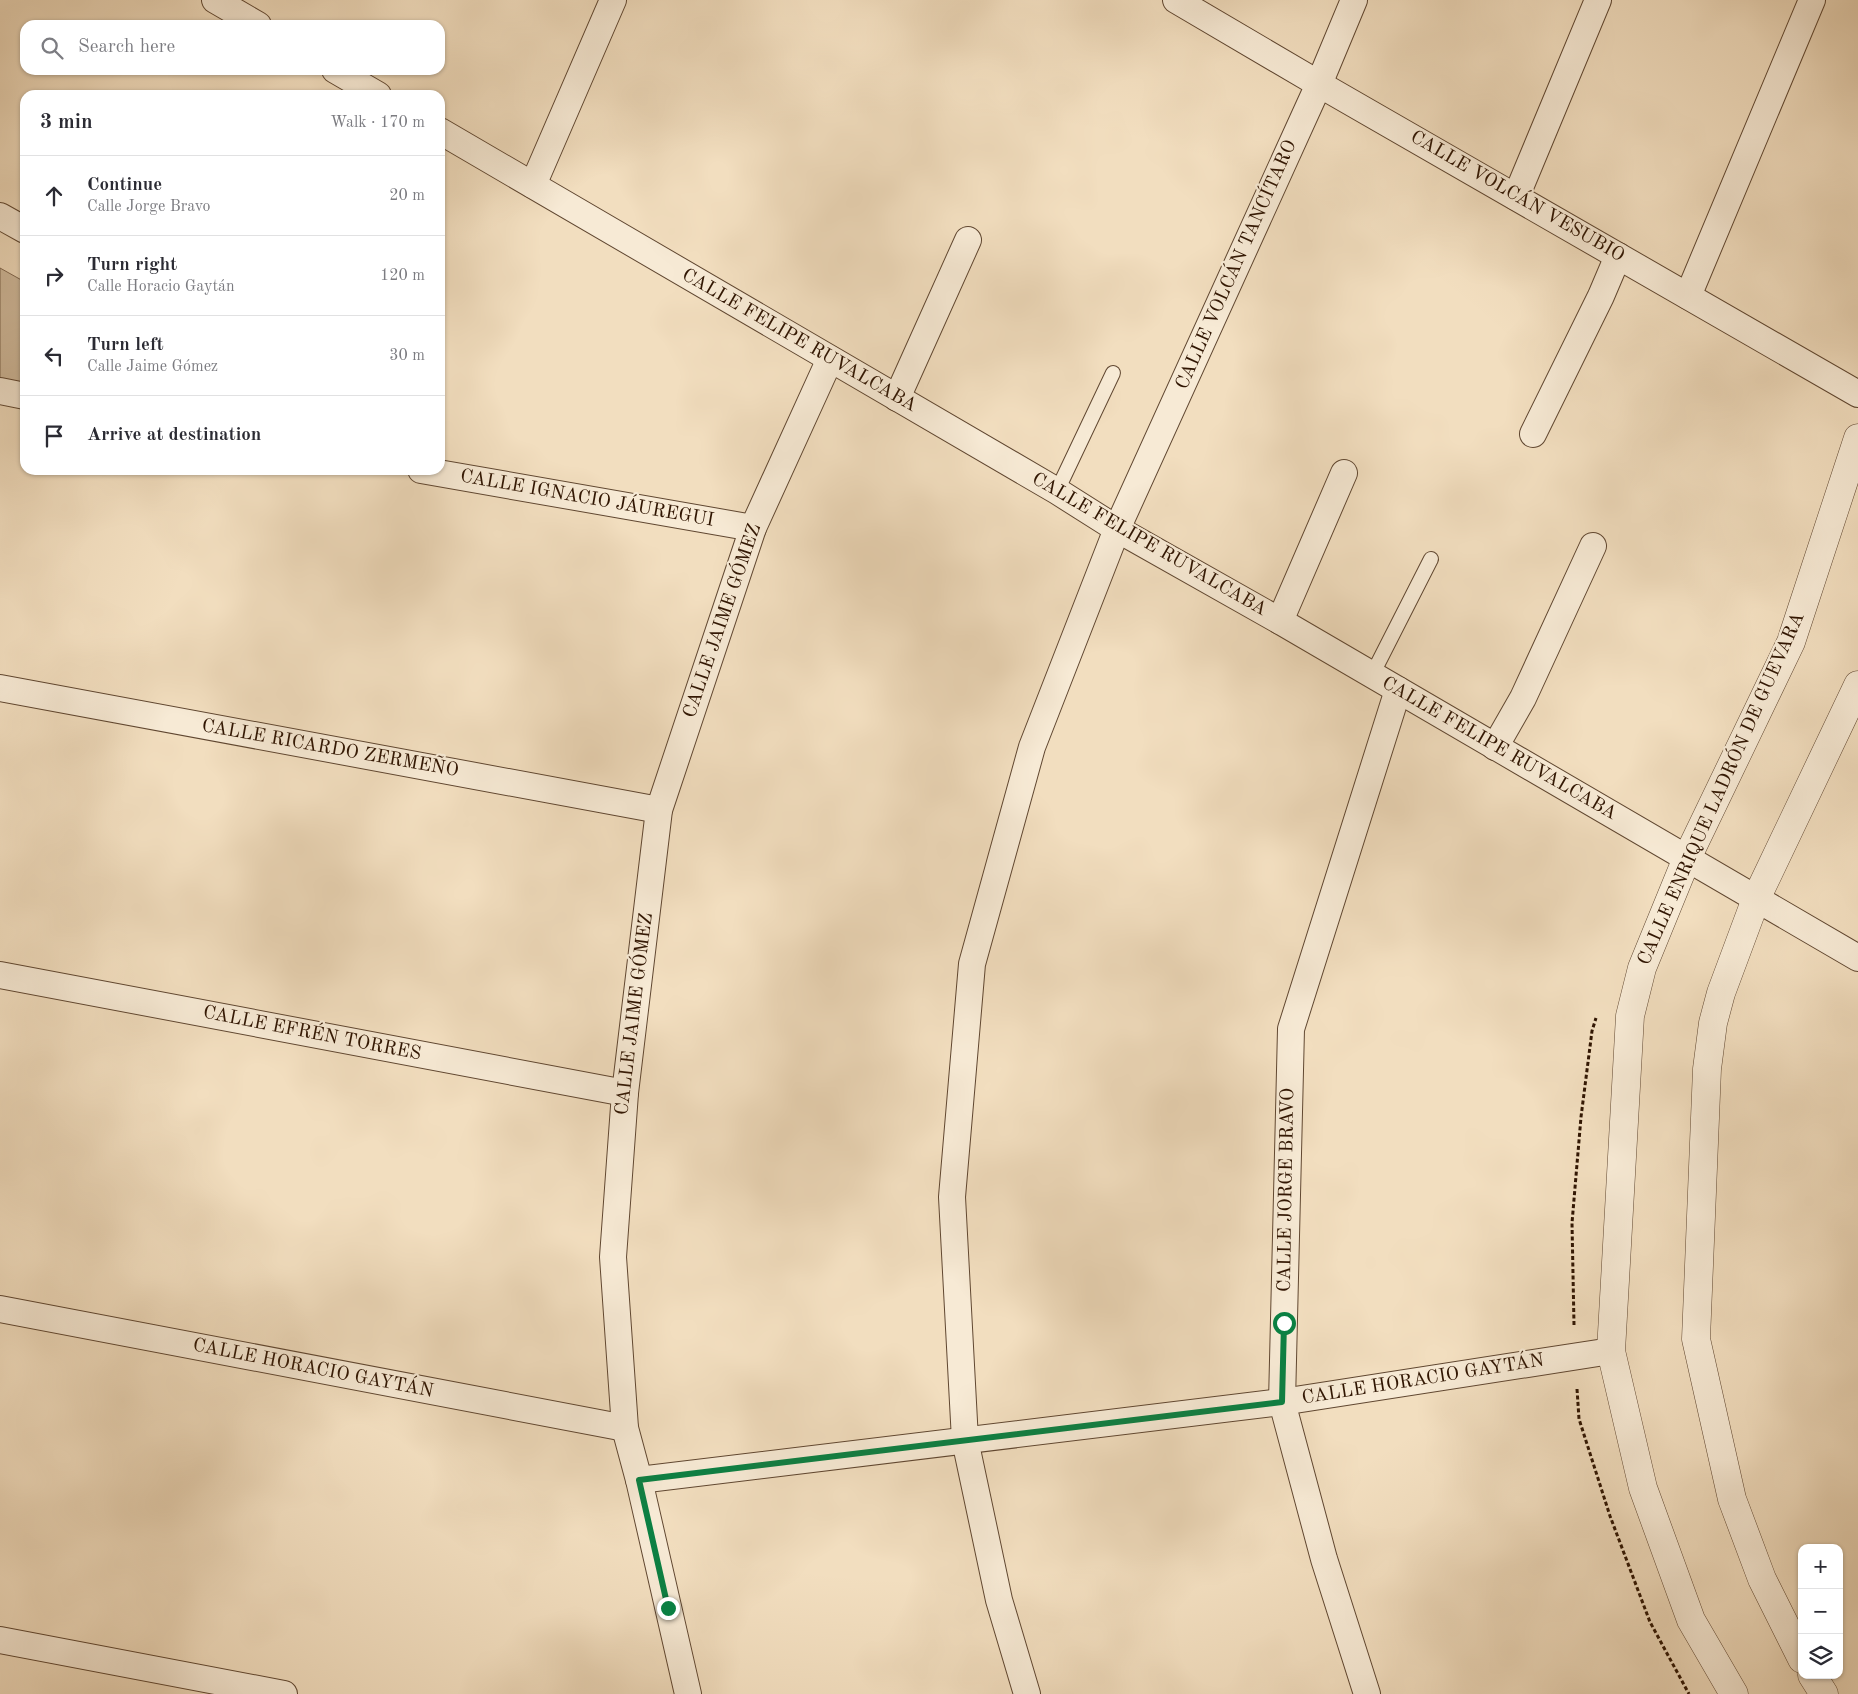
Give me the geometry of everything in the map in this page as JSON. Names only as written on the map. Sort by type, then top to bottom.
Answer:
[{"type":"street","points":[[215,0],[249,20]]},
{"type":"street","points":[[533,185],[613,0]]},
{"type":"street","name":"CALLE VOLCÁN VESUBIO","points":[[1176,0],[1858,394]]},
{"type":"street","name":"CALLE VOLCÁN TANCÍTARO","points":[[1027,1694],[999,1600],[965,1440],[952,1197],[972,964],[1032,747],[1116,528],[1319,84],[1354,0]]},
{"type":"street","points":[[1516,197],[1598,0]]},
{"type":"street","points":[[1688,296],[1812,0]]},
{"type":"street","points":[[344,75],[369,90]]},
{"type":"street","name":"CALLE FELIPE RUVALCABA","points":[[445,134],[1057,491],[1116,528],[1280,621],[1858,958]]},
{"type":"street","points":[[0,216],[20,227]]},
{"type":"street","points":[[897,398],[968,240]]},
{"type":"street","points":[[1533,434],[1601,296],[1618,256]]},
{"type":"street","name":"CALLE JAIME GÓMEZ","points":[[688,1694],[639,1480],[625,1428],[613,1257],[625,1093],[659,810],[753,528],[830,358]]},
{"type":"street","points":[[0,391],[20,395]]},
{"type":"street","name":"CALLE ENRIQUE LADRÓN DE GUEVARA","points":[[1734,1694],[1691,1620],[1647,1497],[1611,1351],[1630,1016],[1642,968],[1687,858],[1791,642],[1858,438]]},
{"type":"street","name":"CALLE IGNACIO JÁUREGUI","points":[[445,472],[753,528]]},
{"type":"street","points":[[1280,621],[1344,473]]},
{"type":"street","points":[[1495,747],[1524,698],[1593,546]]},
{"type":"street","points":[[1798,1651],[1762,1579],[1732,1499],[1696,1339],[1707,1068],[1721,993],[1756,899],[1858,685]]},
{"type":"street","name":"CALLE RICARDO ZERMEÑO","points":[[0,688],[659,810]]},
{"type":"street","name":"CALLE JORGE BRAVO","points":[[1367,1694],[1324,1559],[1282,1402],[1291,1028],[1398,690]]},
{"type":"street","name":"CALLE EFRÉN TORRES","points":[[0,975],[625,1093]]},
{"type":"street","name":"CALLE HORACIO GAYTÁN","points":[[0,1309],[625,1428]]},
{"type":"street","name":"CALLE HORACIO GAYTÁN","points":[[639,1480],[1282,1402],[1611,1351]]},
{"type":"street","points":[[0,1640],[284,1694]]},
{"type":"street","points":[[1815,1679],[1824,1694]]},
{"type":"lane","points":[[1057,491],[1113,373]]},
{"type":"lane","points":[[1372,675],[1431,559]]},
{"type":"shaded area","points":[[0,268],[20,279],[20,382],[0,378]]},
{"type":"route","points":[[668,1608],[639,1480],[1282,1402],[1284,1323]]}]
